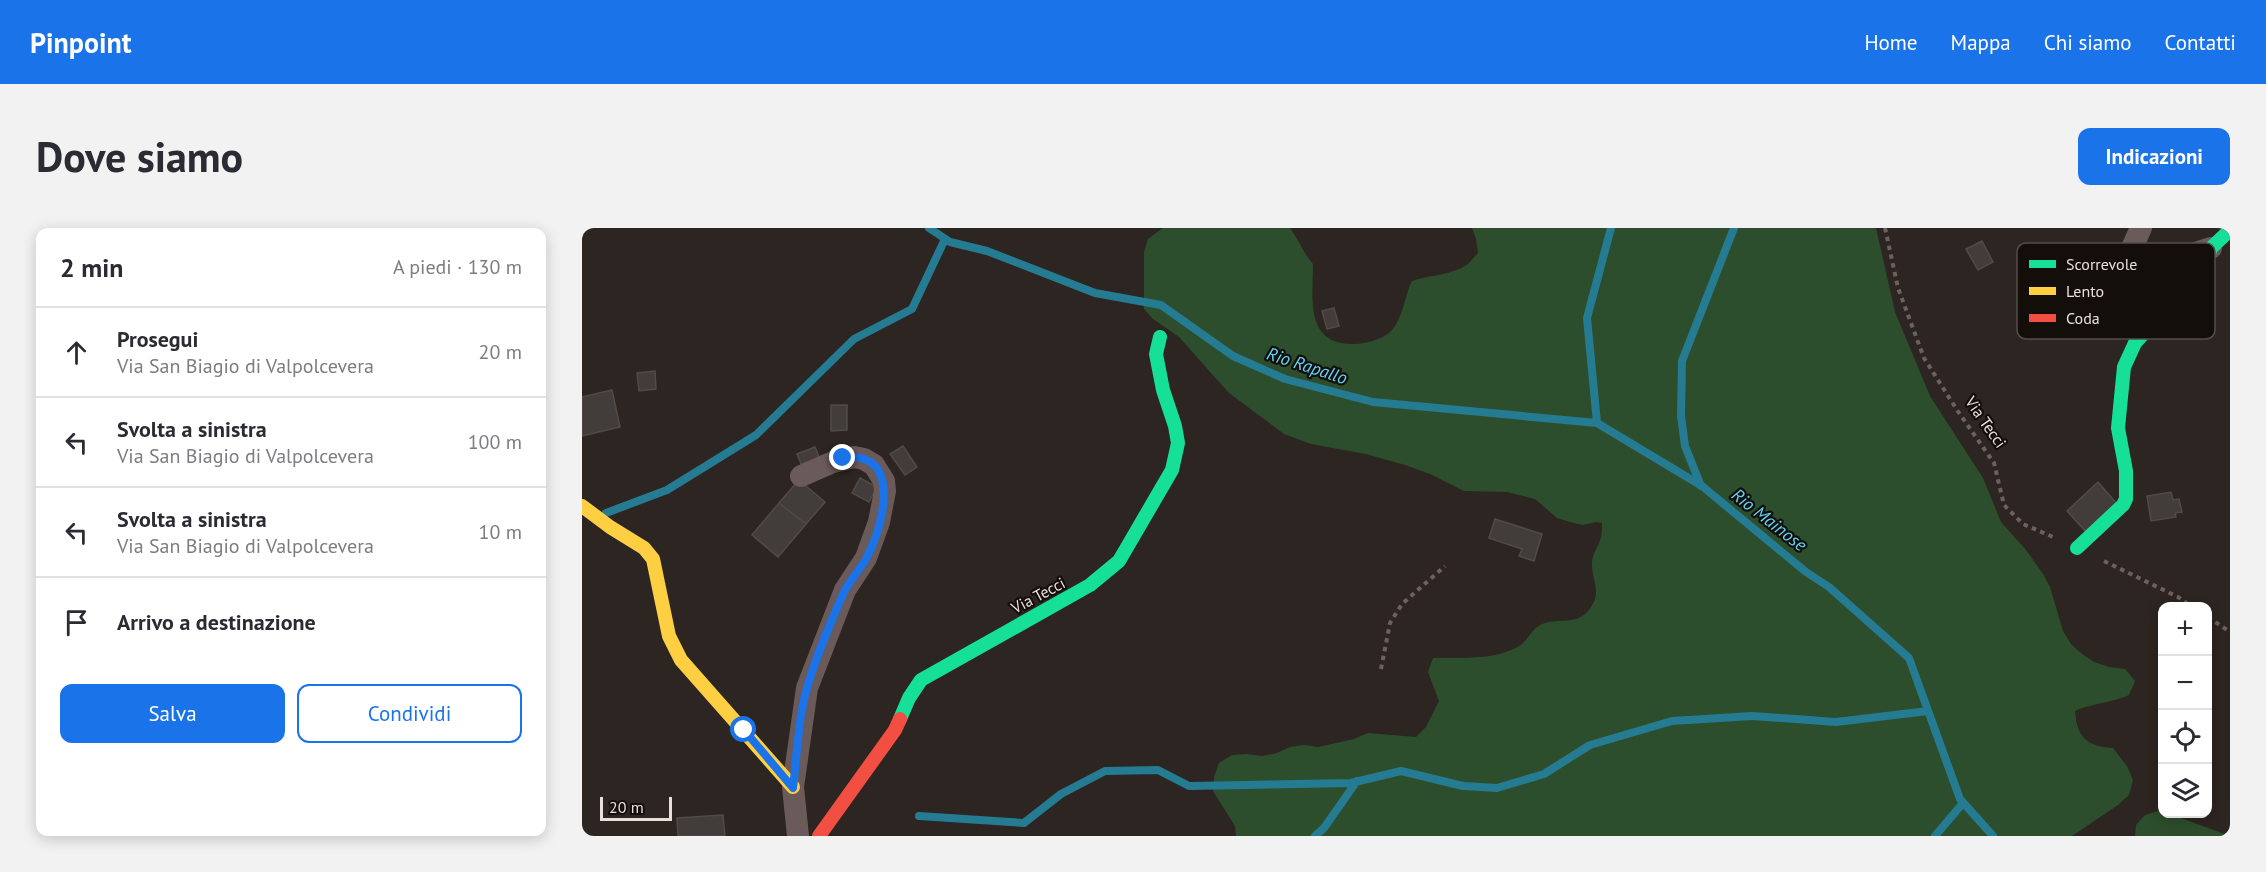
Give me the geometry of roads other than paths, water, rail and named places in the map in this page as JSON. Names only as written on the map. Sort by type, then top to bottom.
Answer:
[{"type":"street","points":[[2134,243],[2141,228]]},
{"type":"street","points":[[2215,244],[2230,230]]},
{"type":"street","name":"Via Tecci","points":[[819,836],[895,730],[909,698],[921,680],[1090,585],[1119,561],[1172,470],[1178,443],[1163,390],[1156,354],[1160,337]]},
{"type":"street","points":[[2077,548],[2123,505],[2126,499],[2126,471],[2118,428],[2124,367],[2138,339]]},
{"type":"street","points":[[798,836],[793,788],[807,688],[845,590],[866,558],[879,522],[885,490],[884,481],[874,465],[864,459],[854,457],[833,462],[801,476]]},
{"type":"street","points":[[582,506],[644,548],[653,559],[669,636],[681,660],[793,788]]},
{"type":"waterway","name":"Rio Rapallo","points":[[929,228],[950,242],[987,251],[1095,293],[1161,305],[1233,356],[1285,379],[1373,402],[1597,423]]},
{"type":"waterway","name":"Rio Mainose","points":[[1611,228],[1587,318],[1597,423],[1702,486],[1806,572],[1829,587],[1909,658],[1960,799],[1993,836]]},
{"type":"waterway","points":[[1701,486],[1685,446],[1681,416],[1682,361],[1734,228]]},
{"type":"waterway","points":[[606,513],[667,490],[756,435],[854,339],[912,309],[945,239]]},
{"type":"waterway","points":[[919,816],[1024,823],[1061,794],[1105,771],[1158,770],[1189,786],[1351,783],[1401,771],[1463,786],[1497,788],[1544,774],[1590,745],[1672,721],[1752,716],[1836,722],[1928,711]]},
{"type":"waterway","points":[[1315,836],[1324,828],[1357,781]]},
{"type":"waterway","points":[[1935,836],[1963,803]]}]
